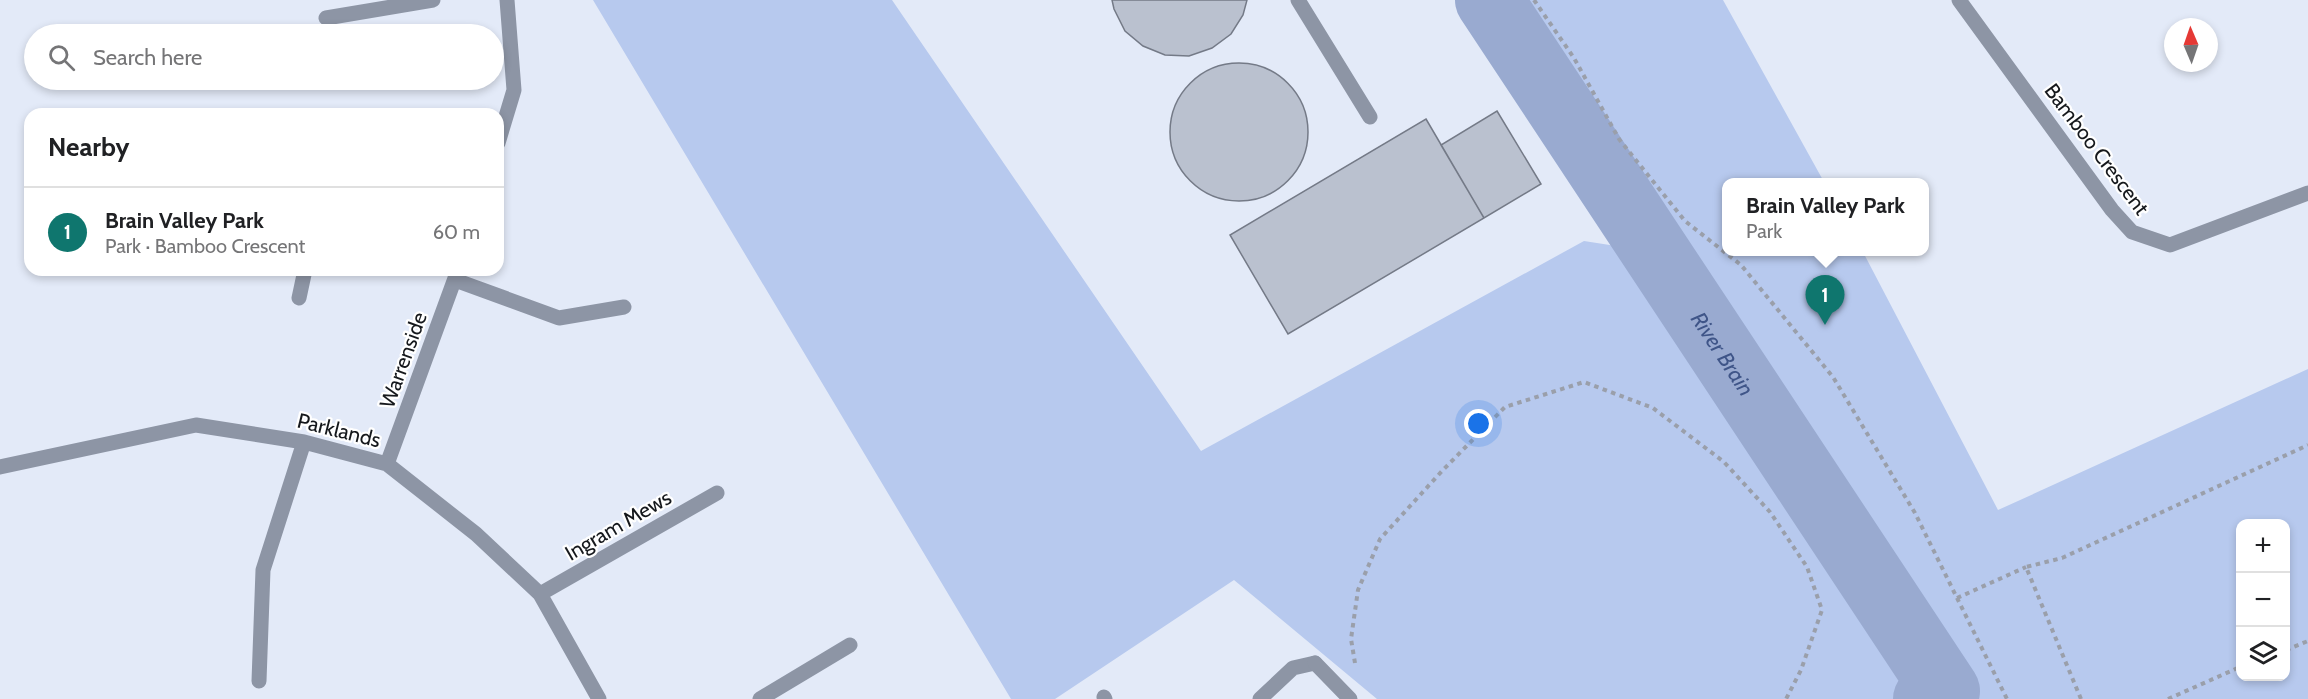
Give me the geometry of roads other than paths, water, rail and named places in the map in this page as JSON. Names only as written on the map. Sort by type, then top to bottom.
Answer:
[{"type":"street","points":[[326,18],[432,0]]},
{"type":"street","points":[[504,123],[514,90],[507,0]]},
{"type":"street","points":[[1298,0],[1370,117]]},
{"type":"street","name":"Bamboo Crescent","points":[[1959,0],[2112,210],[2132,232],[2170,245],[2308,193]]},
{"type":"street","points":[[299,298],[304,276]]},
{"type":"street","name":"Warrenside","points":[[387,464],[457,276]]},
{"type":"street","points":[[459,276],[559,318],[624,307]]},
{"type":"street","name":"Parklands","points":[[0,467],[196,425],[304,442],[387,464],[476,534],[540,594],[599,699]]},
{"type":"street","points":[[259,681],[263,570],[304,442]]},
{"type":"street","name":"Ingram Mews","points":[[540,594],[717,493]]},
{"type":"street","points":[[760,699],[850,645]]},
{"type":"street","points":[[1260,699],[1293,668],[1315,663],[1350,699]]},
{"type":"waterway","name":"River Brain","points":[[1489,0],[1946,691],[1927,699]]},
{"type":"place","name":"Brain Valley Park","points":[[1825,325]]}]
